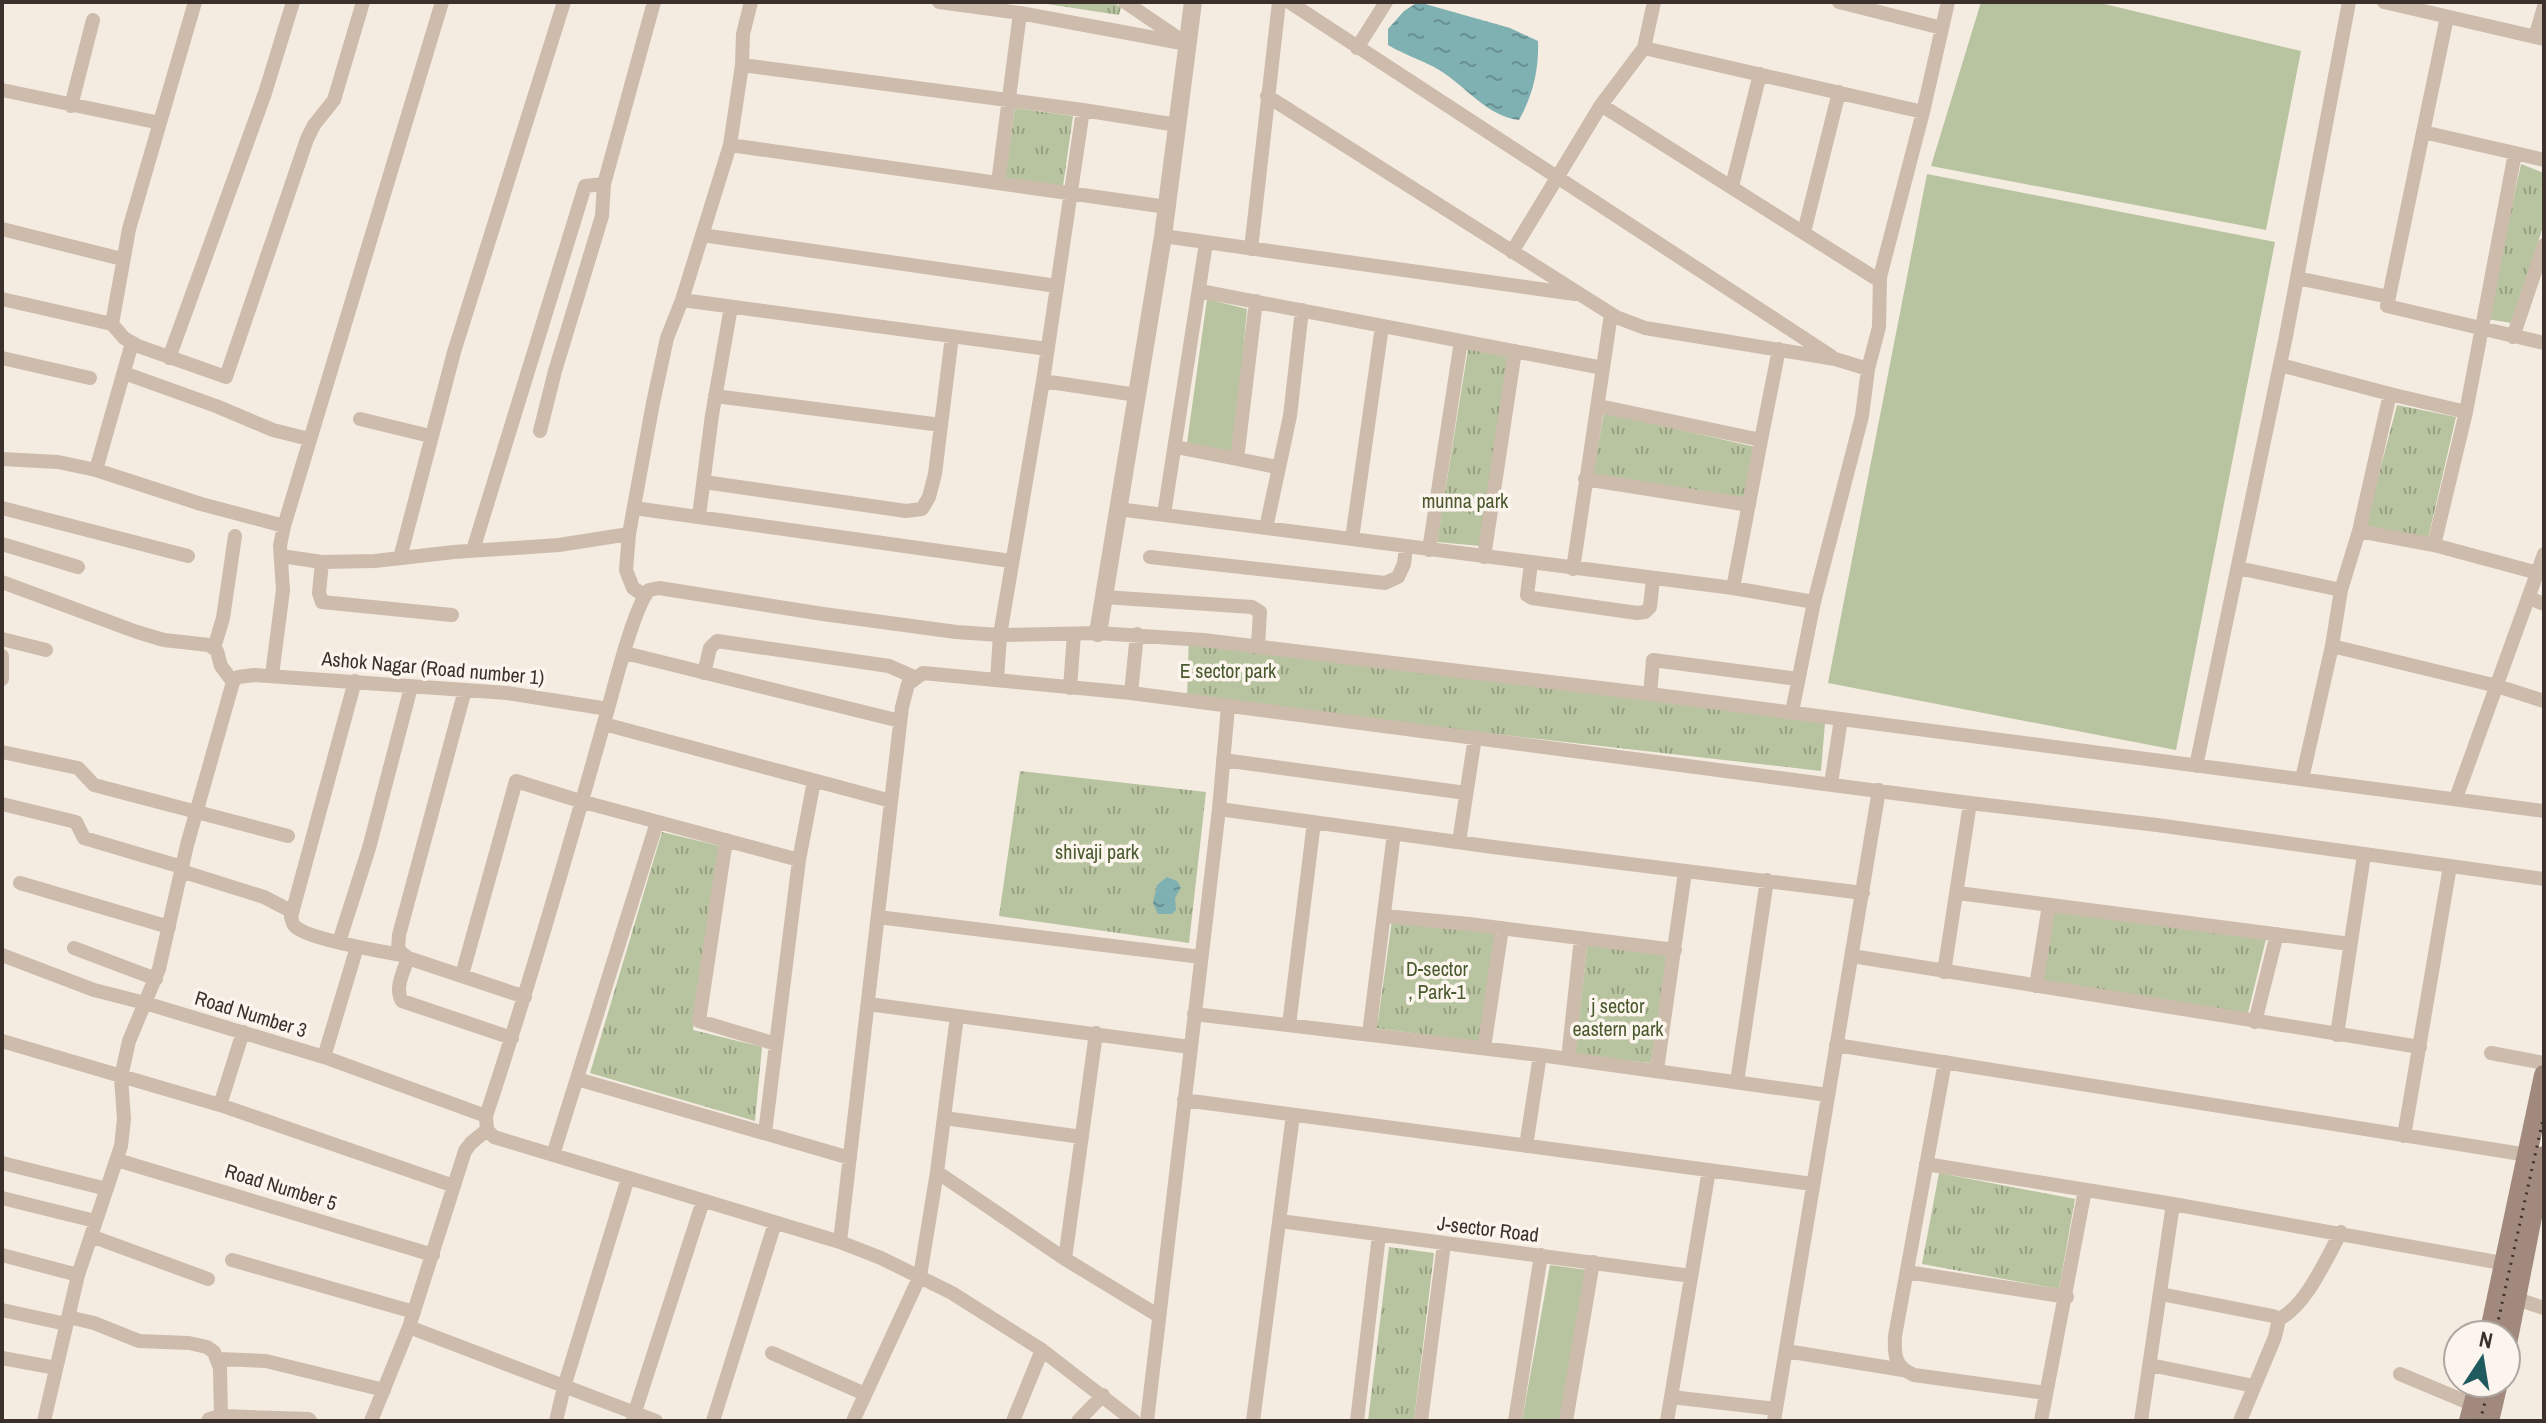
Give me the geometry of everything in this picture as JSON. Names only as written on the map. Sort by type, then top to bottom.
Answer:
[{"type":"main road","points":[[2495,1319],[2514,1265],[2540,1157],[2544,1075]]},
{"type":"main road","points":[[2513,1319],[2517,1299],[2514,1265]]},
{"type":"main road","points":[[2489,1421],[2494,1399]]},
{"type":"street","points":[[112,324],[122,259],[195,2]]},
{"type":"street","points":[[169,358],[265,93],[293,2]]},
{"type":"street","points":[[2,299],[112,324],[132,343],[226,377],[307,139],[334,100],[363,2]]},
{"type":"street","points":[[272,675],[283,590],[281,556],[284,526],[442,2]]},
{"type":"street","points":[[400,558],[430,436],[498,207],[564,2]]},
{"type":"street","points":[[540,431],[602,216],[604,184],[654,2]]},
{"type":"street","points":[[644,595],[633,588],[628,580],[629,534],[667,338],[682,300],[730,145],[742,65],[743,34],[751,2]]},
{"type":"street","points":[[939,2],[1020,13],[1187,44]]},
{"type":"street","points":[[1125,2],[1187,44]]},
{"type":"street","points":[[1098,633],[1163,236],[1193,2]]},
{"type":"street","points":[[1251,249],[1279,2]]},
{"type":"street","points":[[1289,2],[1835,359]]},
{"type":"street","points":[[1357,48],[1386,2]]},
{"type":"street","points":[[1512,252],[1601,105],[1644,48],[1654,2]]},
{"type":"street","points":[[1839,2],[1942,28]]},
{"type":"street","points":[[1792,712],[1814,602],[1862,416],[1868,369],[1879,327],[1880,281],[1948,2]]},
{"type":"street","points":[[2196,766],[2280,365],[2349,2]]},
{"type":"street","points":[[2384,2],[2540,38],[2544,7]]},
{"type":"street","points":[[998,183],[1020,13]]},
{"type":"street","points":[[2447,17],[2387,306],[2544,343]]},
{"type":"street","points":[[71,106],[93,20]]},
{"type":"street","points":[[1644,48],[1923,112]]},
{"type":"street","points":[[742,65],[1010,99],[1177,125]]},
{"type":"street","points":[[1732,186],[1760,74]]},
{"type":"street","points":[[2,90],[160,123]]},
{"type":"street","points":[[1804,232],[1839,92]]},
{"type":"street","points":[[1267,96],[1611,314],[1645,328],[1835,359],[1868,369]]},
{"type":"street","points":[[1601,105],[1880,281]]},
{"type":"street","points":[[997,680],[1011,561],[1043,381],[1083,110]]},
{"type":"street","points":[[2423,132],[2544,160]]},
{"type":"street","points":[[730,145],[1167,207]]},
{"type":"street","points":[[2434,545],[2466,412],[2515,153]]},
{"type":"street","points":[[473,550],[585,186],[604,184]]},
{"type":"street","points":[[2,229],[122,259]]},
{"type":"street","points":[[702,235],[1057,286]]},
{"type":"street","points":[[1163,236],[1580,295]]},
{"type":"street","points":[[1164,514],[1206,243]]},
{"type":"street","points":[[2513,337],[2544,245]]},
{"type":"street","points":[[2297,278],[2389,297]]},
{"type":"street","points":[[1200,291],[1603,368]]},
{"type":"street","points":[[682,300],[1048,349]]},
{"type":"street","points":[[1237,459],[1256,301]]},
{"type":"street","points":[[699,516],[731,307]]},
{"type":"street","points":[[1266,528],[1290,416],[1302,310]]},
{"type":"street","points":[[1573,569],[1611,314]]},
{"type":"street","points":[[1352,539],[1382,326]]},
{"type":"street","points":[[704,482],[916,511],[926,504],[929,497],[952,336]]},
{"type":"street","points":[[1429,550],[1461,341]]},
{"type":"street","points":[[96,470],[132,343]]},
{"type":"street","points":[[1733,588],[1779,349]]},
{"type":"street","points":[[1484,557],[1515,351]]},
{"type":"street","points":[[2,358],[90,378]]},
{"type":"street","points":[[2280,365],[2466,412]]},
{"type":"street","points":[[124,373],[233,412],[273,430],[309,439]]},
{"type":"street","points":[[1043,381],[1137,395]]},
{"type":"street","points":[[2302,779],[2332,646],[2341,590],[2359,531],[2390,394]]},
{"type":"street","points":[[715,396],[941,425]]},
{"type":"street","points":[[1599,406],[1761,440]]},
{"type":"street","points":[[360,419],[430,436]]},
{"type":"street","points":[[1176,447],[1277,467]]},
{"type":"street","points":[[2,459],[58,462],[96,470],[201,504],[284,526]]},
{"type":"street","points":[[1585,479],[1749,505]]},
{"type":"street","points":[[2,508],[188,556]]},
{"type":"street","points":[[634,508],[1011,561]]},
{"type":"street","points":[[1118,509],[1733,588],[1814,602]]},
{"type":"street","points":[[2359,531],[2434,545],[2538,573]]},
{"type":"street","points":[[281,556],[322,562],[400,558],[559,545],[629,534]]},
{"type":"street","points":[[44,1421],[78,1275],[124,1133],[121,1077],[129,1041],[156,979],[196,811],[233,682],[224,673],[214,648],[221,629],[235,536]]},
{"type":"street","points":[[2,544],[78,567]]},
{"type":"street","points":[[1150,557],[1385,583],[1398,577],[1404,564],[1406,547]]},
{"type":"street","points":[[2456,798],[2544,554]]},
{"type":"street","points":[[322,562],[319,593],[322,602],[452,615]]},
{"type":"street","points":[[1531,563],[1527,595],[1532,598],[1637,613],[1645,612],[1650,607],[1653,579]]},
{"type":"street","points":[[2238,568],[2341,590]]},
{"type":"street","points":[[2,582],[112,625],[164,640],[214,648]]},
{"type":"street","points":[[371,1421],[411,1320],[465,1151],[487,1123],[580,801],[625,653],[644,595],[649,590],[659,588],[823,614],[1000,635],[1137,634],[1258,646],[1792,712],[2544,811]]},
{"type":"street","points":[[1104,597],[1252,607],[1260,612],[1258,646]]},
{"type":"street","points":[[2529,598],[2544,604]]},
{"type":"street","points":[[1070,688],[1074,634]]},
{"type":"street","points":[[1131,693],[1137,634]]},
{"type":"street","points":[[2,639],[46,650]]},
{"type":"street","points":[[704,673],[710,648],[717,641],[889,666],[914,677],[934,672],[1131,693],[2157,825],[2544,879]]},
{"type":"street","points":[[2332,646],[2497,686],[2544,701]]},
{"type":"street","points":[[625,653],[900,721]]},
{"type":"street","points":[[2,656],[2,679]]},
{"type":"street","points":[[1650,694],[1653,660],[1798,679]]},
{"type":"street","name":"Ashok Nagar (Road number 1)","points":[[233,682],[238,677],[272,675],[549,698],[608,709]]},
{"type":"street","points":[[840,1242],[900,721],[905,692],[914,677]]},
{"type":"street","points":[[355,681],[291,911],[293,924],[298,929],[339,942],[405,956],[525,997]]},
{"type":"street","points":[[339,942],[369,848],[411,687]]},
{"type":"street","points":[[405,956],[398,950],[399,935],[465,690]]},
{"type":"street","points":[[1147,1421],[1219,809],[1228,707]]},
{"type":"street","points":[[1831,784],[1841,719]]},
{"type":"street","points":[[604,724],[891,801]]},
{"type":"street","points":[[1459,842],[1475,737]]},
{"type":"street","points":[[2,752],[78,768],[94,785],[288,836]]},
{"type":"street","points":[[1223,760],[1466,793]]},
{"type":"street","points":[[462,975],[516,781],[799,860]]},
{"type":"street","points":[[765,1133],[799,860],[814,781]]},
{"type":"street","points":[[1671,1397],[1775,1415],[1879,790]]},
{"type":"street","points":[[1944,972],[1970,803]]},
{"type":"street","points":[[2,804],[76,822],[84,838],[264,897],[291,911]]},
{"type":"street","points":[[1219,809],[1863,893]]},
{"type":"street","points":[[553,1155],[657,822]]},
{"type":"street","points":[[1289,1025],[1314,822]]},
{"type":"street","points":[[1369,1034],[1394,833]]},
{"type":"street","points":[[726,840],[699,1021],[776,1044]]},
{"type":"street","points":[[2337,1035],[2364,855]]},
{"type":"street","points":[[2404,1136],[2450,866]]},
{"type":"street","points":[[1657,1070],[1685,872]]},
{"type":"street","points":[[1737,1082],[1767,880]]},
{"type":"street","points":[[20,883],[169,927]]},
{"type":"street","points":[[1958,893],[2350,944]]},
{"type":"street","points":[[2036,986],[2049,905]]},
{"type":"street","points":[[1385,916],[1675,950]]},
{"type":"street","points":[[878,917],[1201,957]]},
{"type":"street","points":[[1484,1048],[1502,928]]},
{"type":"street","points":[[2255,1022],[2277,934]]},
{"type":"street","points":[[1568,1059],[1581,938]]},
{"type":"street","points":[[324,1057],[357,947]]},
{"type":"street","points":[[74,948],[156,979]]},
{"type":"street","name":"Road Number 3","points":[[2,955],[94,990],[324,1057],[487,1123],[494,1137],[840,1242],[920,1276],[1042,1350],[1134,1421]]},
{"type":"street","points":[[405,956],[398,993],[402,1001],[512,1038]]},
{"type":"street","points":[[1852,956],[2420,1047]]},
{"type":"street","points":[[868,1004],[1190,1047]]},
{"type":"street","points":[[1194,1014],[1540,1055],[1828,1095]]},
{"type":"street","points":[[853,1421],[920,1276],[957,1016]]},
{"type":"street","points":[[220,1105],[243,1032]]},
{"type":"street","points":[[1065,1259],[1096,1033]]},
{"type":"street","points":[[2,1041],[220,1105],[454,1186]]},
{"type":"street","points":[[1836,1045],[2540,1157]]},
{"type":"street","points":[[2491,1053],[2544,1063]]},
{"type":"street","points":[[1526,1146],[1540,1055]]},
{"type":"street","points":[[1903,1370],[1896,1362],[1894,1352],[1945,1062]]},
{"type":"street","points":[[577,1079],[850,1158]]},
{"type":"street","points":[[1184,1100],[1813,1184]]},
{"type":"street","points":[[1253,1421],[1293,1115]]},
{"type":"street","points":[[944,1118],[1082,1137]]},
{"type":"street","name":"Road Number 5","points":[[117,1160],[433,1255]]},
{"type":"street","points":[[2,1163],[107,1189]]},
{"type":"street","points":[[1926,1164],[2341,1232],[2514,1265]]},
{"type":"street","points":[[1667,1421],[1709,1170]]},
{"type":"street","points":[[937,1172],[1065,1259],[1159,1316]]},
{"type":"street","points":[[556,1421],[628,1178]]},
{"type":"street","points":[[2041,1421],[2085,1190]]},
{"type":"street","points":[[2,1198],[93,1229],[208,1279]]},
{"type":"street","points":[[633,1417],[703,1201]]},
{"type":"street","points":[[2141,1421],[2173,1204]]},
{"type":"street","name":"J-sector Road","points":[[1280,1221],[1691,1276]]},
{"type":"street","points":[[713,1421],[775,1223]]},
{"type":"street","points":[[2279,1319],[2288,1315],[2300,1301],[2341,1232]]},
{"type":"street","points":[[1357,1421],[1379,1235]]},
{"type":"street","points":[[1421,1421],[1444,1244]]},
{"type":"street","points":[[2,1255],[78,1275]]},
{"type":"street","points":[[1515,1421],[1541,1255]]},
{"type":"street","points":[[232,1260],[411,1320],[633,1417],[656,1421]]},
{"type":"street","points":[[1566,1421],[1593,1262]]},
{"type":"street","points":[[1907,1272],[2067,1297]]},
{"type":"street","points":[[2161,1294],[2279,1319]]},
{"type":"street","points":[[2517,1299],[2544,1308]]},
{"type":"street","points":[[2,1310],[94,1323],[139,1341],[199,1344],[214,1352],[218,1359],[222,1385],[216,1420],[308,1421]]},
{"type":"street","points":[[2240,1421],[2275,1337],[2279,1319]]},
{"type":"street","points":[[1013,1421],[1042,1350]]},
{"type":"street","points":[[1786,1351],[1903,1370],[1931,1379],[2046,1393]]},
{"type":"street","points":[[772,1353],[865,1394]]},
{"type":"street","points":[[2,1358],[56,1368]]},
{"type":"street","points":[[218,1359],[266,1361],[384,1390]]},
{"type":"street","points":[[2150,1365],[2254,1386]]},
{"type":"street","points":[[2400,1374],[2472,1413]]},
{"type":"street","points":[[1078,1421],[1103,1395]]},
{"type":"green space","points":[[1034,2],[1113,2],[1121,7],[1119,15]]},
{"type":"green space","points":[[1981,2],[2096,2],[2301,51],[2266,230],[1931,166]]},
{"type":"green space","points":[[1015,108],[1073,116],[1063,186],[1005,178]]},
{"type":"green space","points":[[2521,164],[2544,173],[2544,224],[2511,323],[2487,319]]},
{"type":"green space","points":[[1927,174],[2275,242],[2176,750],[1828,683]]},
{"type":"green space","points":[[1207,299],[1247,309],[1234,453],[1187,443]]},
{"type":"green space","name":"munna park","points":[[1468,349],[1509,357],[1480,546],[1437,542]]},
{"type":"green space","points":[[2397,405],[2456,417],[2428,539],[2365,527]]},
{"type":"green space","points":[[1604,412],[1755,447],[1746,499],[1593,475]]},
{"type":"green space","name":"E sector park","points":[[1189,634],[1825,723],[1821,771],[1187,699]]},
{"type":"green space","name":"shivaji park","points":[[1020,771],[1206,792],[1189,943],[999,916]]},
{"type":"green space","points":[[662,832],[720,846],[693,1030],[762,1047],[755,1121],[590,1073]]},
{"type":"green space","points":[[2051,909],[2267,935],[2247,1017],[2041,984]]},
{"type":"green space","name":"D-sector , Park-1","points":[[1392,920],[1496,934],[1481,1042],[1374,1028],[1378,1021]]},
{"type":"green space","name":"j sector eastern park","points":[[1588,939],[1668,951],[1651,1063],[1575,1055]]},
{"type":"green space","points":[[1939,1173],[2075,1199],[2059,1289],[1922,1264]]},
{"type":"green space","points":[[1389,1247],[1434,1253],[1414,1421],[1368,1421]]},
{"type":"green space","points":[[1550,1265],[1587,1270],[1562,1421],[1522,1421]]},
{"type":"water","points":[[1418,2],[1510,28],[1538,41],[1534,82],[1519,120],[1485,106],[1445,74],[1388,45],[1388,29],[1404,11]]},
{"type":"water","points":[[1167,877],[1177,881],[1181,887],[1175,898],[1176,910],[1172,914],[1158,914],[1153,903],[1157,885]]},
{"type":"railway","points":[[2499,1319],[2544,1115]]},
{"type":"railway","points":[[2480,1421],[2486,1399]]}]
